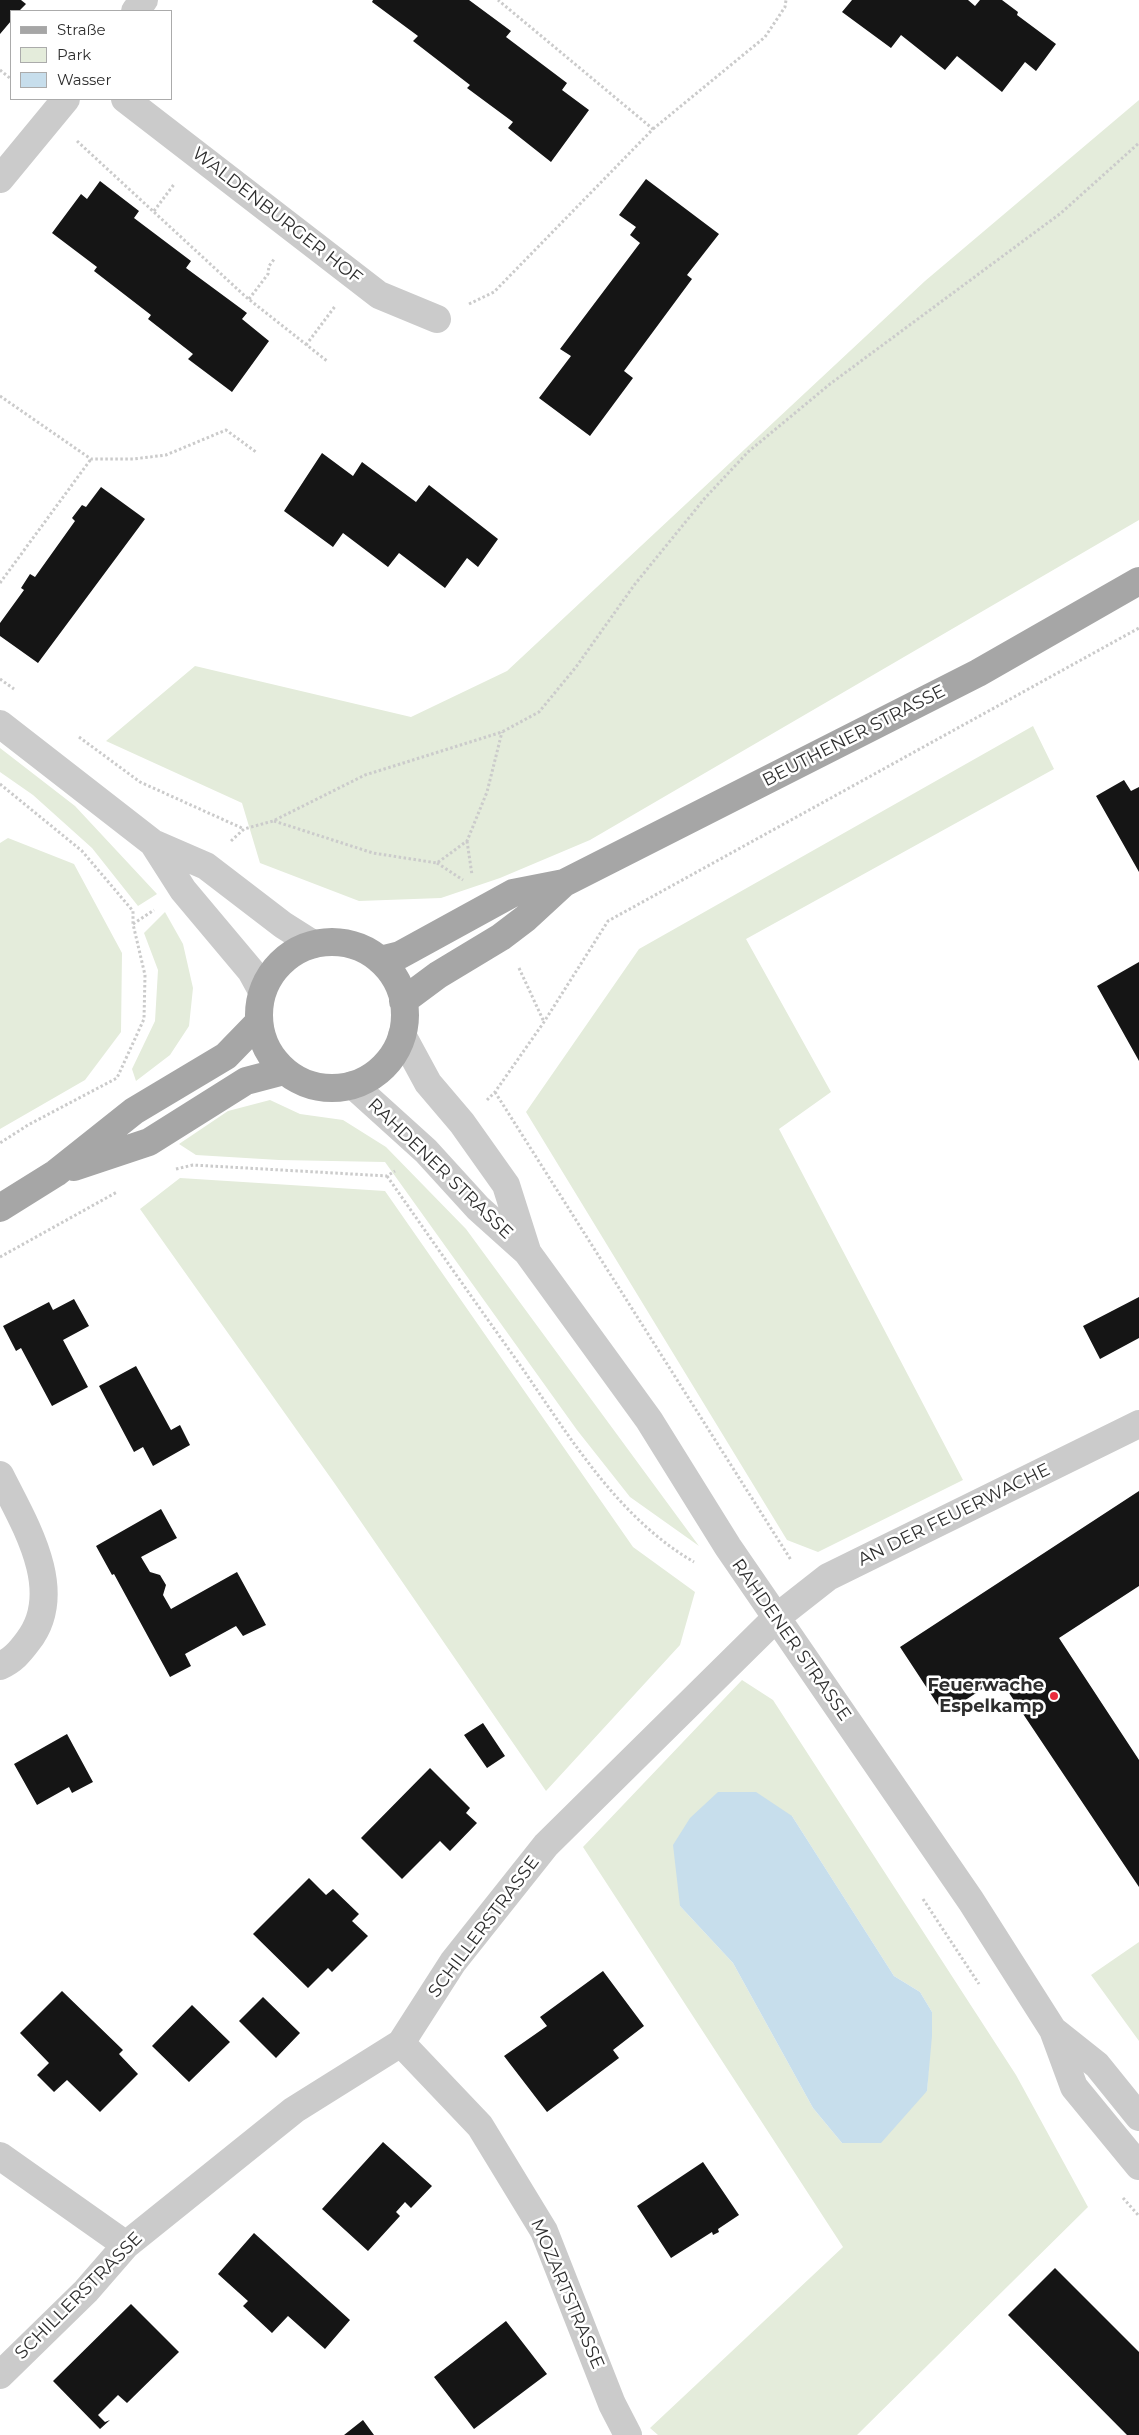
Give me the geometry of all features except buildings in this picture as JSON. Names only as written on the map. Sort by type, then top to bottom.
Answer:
[{"type":"main road","name":"BEUTHENER STRASSE","points":[[403,1001],[438,974],[501,937],[526,918],[564,883],[978,673],[1139,581]]},
{"type":"main road","name":"BEUTHENER STRASSE","points":[[380,960],[400,955],[513,892],[564,883]]},
{"type":"main road","points":[[337,942],[360,948],[380,960],[395,978],[403,1001],[405,1018],[402,1035],[392,1057],[375,1074],[354,1085],[329,1088],[305,1084],[284,1071],[272,1057],[263,1040],[259,1022],[262,991],[274,970],[292,954],[313,944],[337,942]]},
{"type":"main road","points":[[0,1208],[56,1173],[134,1111],[226,1056],[259,1022]]},
{"type":"main road","points":[[56,1173],[149,1142],[246,1081],[284,1071]]},
{"type":"street","points":[[136,10],[144,0]]},
{"type":"street","name":"WALDENBURGER HOF","points":[[126,100],[379,295],[437,319]]},
{"type":"street","points":[[0,179],[59,106]]},
{"type":"street","points":[[0,724],[153,843],[206,866],[283,924],[313,944]]},
{"type":"street","points":[[153,843],[183,890],[251,970],[262,991]]},
{"type":"street","name":"RAHDENER STRASSE","points":[[402,1035],[428,1083],[462,1123],[506,1185],[527,1252]]},
{"type":"street","name":"RAHDENER STRASSE","points":[[354,1085],[426,1151],[478,1208],[527,1252],[649,1420],[728,1547],[970,1901],[1053,2030],[1074,2087],[1139,2166]]},
{"type":"street","name":"AN DER FEUERWACHE","points":[[776,1617],[828,1576],[1139,1424]]},
{"type":"street","points":[[0,1475],[32,1537],[45,1589],[38,1628],[13,1660],[0,1666]]},
{"type":"street","name":"SCHILLERSTRASSE","points":[[0,2375],[86,2291],[126,2245],[294,2110],[401,2044],[453,1962],[546,1845],[776,1617]]},
{"type":"street","name":"RAHDENER STRASSE","points":[[1053,2030],[1097,2065],[1139,2117]]},
{"type":"street","name":"MOZARTSTRASSE","points":[[401,2044],[480,2126],[544,2230],[612,2404],[628,2435]]},
{"type":"street","points":[[0,2156],[126,2245]]},
{"type":"path","points":[[498,0],[653,129]]},
{"type":"path","points":[[437,319],[494,292],[653,129],[765,37],[785,7],[786,0]]},
{"type":"path","points":[[0,70],[10,78]]},
{"type":"path","points":[[59,106],[67,133],[94,155],[249,299],[327,361]]},
{"type":"path","points":[[78,737],[140,782],[244,829],[273,821],[366,776],[502,732],[540,712],[576,667],[635,584],[705,498],[748,452],[830,384],[1061,213],[1139,143]]},
{"type":"path","points":[[249,299],[268,274],[269,266],[296,231]]},
{"type":"path","points":[[306,345],[358,278]]},
{"type":"path","points":[[0,396],[91,459],[133,459],[166,455],[226,430],[256,452]]},
{"type":"path","points":[[0,583],[91,459]]},
{"type":"path","points":[[462,1123],[495,1092],[544,1022],[608,921],[1139,628]]},
{"type":"path","points":[[0,680],[16,691]]},
{"type":"path","points":[[472,878],[467,841],[487,792],[502,732]]},
{"type":"path","points":[[0,784],[82,851],[133,911],[134,924],[146,975],[144,1020],[117,1078],[28,1125],[0,1143]]},
{"type":"path","points":[[273,821],[373,853],[437,862],[466,882]]},
{"type":"path","points":[[437,862],[467,841]]},
{"type":"path","points":[[495,1092],[811,1590]]},
{"type":"path","points":[[175,1169],[193,1165],[387,1176],[426,1151]]},
{"type":"path","points":[[387,1176],[566,1431],[624,1505],[670,1548],[699,1565]]},
{"type":"path","points":[[0,1258],[126,1187]]},
{"type":"path","points":[[921,1895],[980,1986]]},
{"type":"path","points":[[1120,2195],[1139,2216]]},
{"type":"green space","points":[[1139,100],[1139,520],[590,840],[500,878],[441,898],[359,901],[260,863],[242,803],[106,741],[195,666],[411,717],[507,671],[925,281]]},
{"type":"green space","points":[[1033,726],[1054,769],[746,939],[831,1092],[779,1129],[963,1480],[818,1552],[787,1540],[526,1112],[639,949]]},
{"type":"green space","points":[[0,748],[75,806],[157,894],[138,906],[92,848],[33,795],[0,772]]},
{"type":"green space","points":[[8,838],[74,864],[122,953],[121,1032],[85,1080],[0,1129],[0,843]]},
{"type":"green space","points":[[165,912],[183,944],[193,988],[189,1026],[170,1055],[136,1081],[132,1069],[155,1021],[158,970],[144,933]]},
{"type":"green space","points":[[270,1100],[300,1114],[343,1120],[386,1147],[466,1229],[699,1546],[630,1497],[577,1430],[385,1162],[279,1160],[196,1155],[179,1144],[228,1111]]},
{"type":"green space","points":[[180,1178],[385,1191],[633,1547],[695,1592],[680,1645],[546,1791],[335,1484],[140,1209]]},
{"type":"green space","points":[[742,1680],[773,1700],[1016,2075],[1088,2207],[857,2435],[658,2435],[650,2428],[843,2247],[583,1847]],"holes":[[[792,1816],[894,1976],[920,1992],[932,2012],[927,2091],[842,2143],[813,2108],[733,1963],[680,1906]]]},
{"type":"green space","points":[[1139,1942],[1139,2041],[1091,1975]]},
{"type":"water","points":[[718,1792],[756,1792],[792,1816],[894,1976],[920,1992],[932,2012],[932,2036],[927,2091],[881,2143],[842,2143],[813,2108],[733,1963],[680,1906],[673,1845],[690,1818]]},
{"type":"place","name":"Feuerwache Espelkamp","points":[[1054,1696]]}]
